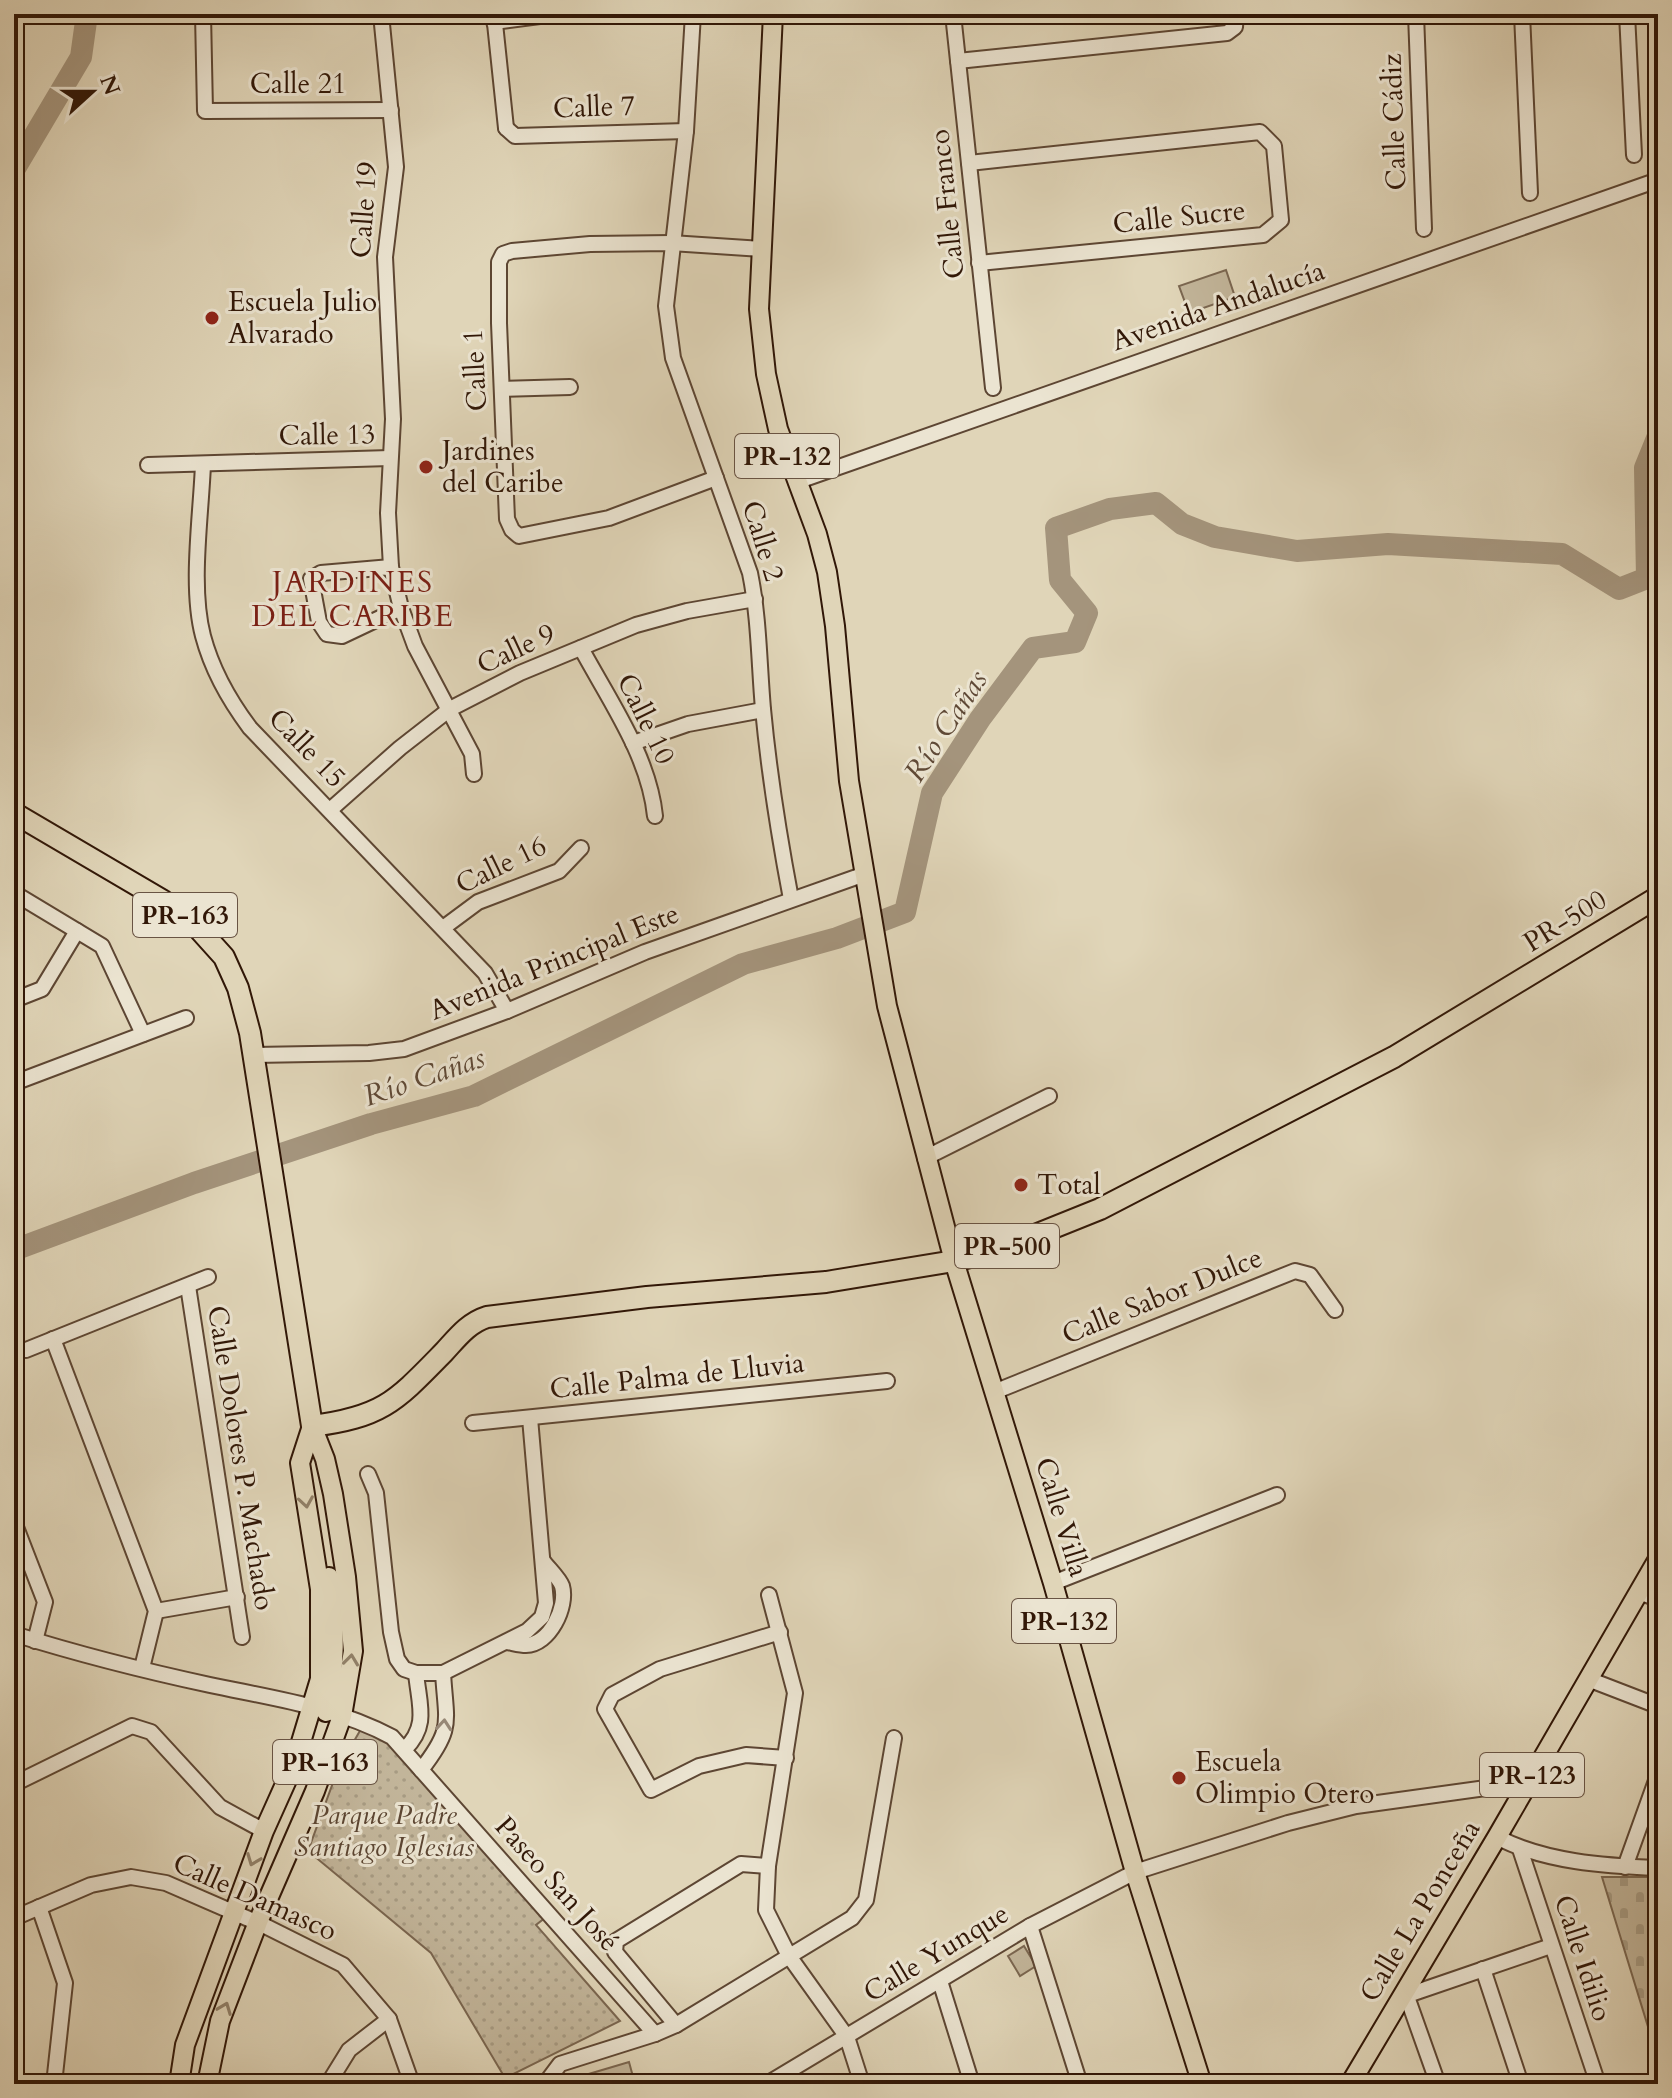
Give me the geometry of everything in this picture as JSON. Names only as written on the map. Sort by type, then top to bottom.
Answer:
[{"type":"highway","name":"PR-163","points":[[14,813],[162,900],[197,927],[224,957],[246,1012],[312,1426]]},
{"type":"highway","name":"PR-500","points":[[312,1426],[349,1422],[380,1410],[416,1380],[466,1328],[487,1317],[647,1297],[826,1282],[954,1261],[998,1250],[1100,1209],[1394,1057],[1658,897]]},
{"type":"main road","name":"PR-132","points":[[773,14],[759,309],[766,374],[778,429],[817,534],[827,572],[849,781],[866,883]]},
{"type":"main road","name":"Calle Villa","points":[[866,883],[887,1006],[925,1158],[1053,1583],[1135,1872],[1202,2084]]},
{"type":"main road","name":"PR-163","points":[[207,2084],[220,2021],[258,1922],[303,1820],[328,1712],[335,1654],[334,1607],[328,1575],[311,1534],[300,1463],[312,1426]]},
{"type":"main road","name":"PR-163","points":[[179,2084],[185,2045],[264,1831],[295,1762],[328,1712],[353,1651],[346,1577],[333,1494],[325,1459],[312,1426]]},
{"type":"main road","name":"Calle La Ponceña","points":[[1350,2084],[1407,1993],[1658,1559]]},
{"type":"street","name":"Calle 21","points":[[203,14],[205,111],[391,110]]},
{"type":"street","name":"Calle 19","points":[[381,14],[396,167],[385,257],[393,419],[390,458]]},
{"type":"street","points":[[494,18],[555,14]]},
{"type":"street","name":"Calle 2","points":[[693,14],[686,131],[666,306],[668,331],[673,358],[750,573],[775,817],[791,899]]},
{"type":"street","name":"Calle Franco","points":[[953,14],[993,388]]},
{"type":"street","points":[[958,61],[1227,33],[1235,27],[1236,14]]},
{"type":"street","name":"Calle Cádiz","points":[[1416,14],[1424,229]]},
{"type":"street","points":[[1522,14],[1530,193]]},
{"type":"street","points":[[1627,14],[1634,155]]},
{"type":"street","name":"Calle 7","points":[[494,18],[503,133],[515,136],[686,131]]},
{"type":"street","name":"Calle Sucre","points":[[969,163],[1260,132],[1274,146],[1281,220],[1263,235],[979,263]]},
{"type":"street","name":"Avenida Andalucía","points":[[796,482],[1658,180]]},
{"type":"street","name":"Calle 1","points":[[716,478],[609,518],[519,536],[512,530],[507,519],[498,272],[503,254],[512,251],[590,244],[671,243],[762,249]]},
{"type":"street","points":[[503,389],[570,387]]},
{"type":"street","name":"Calle 13","points":[[148,465],[390,458],[391,567],[401,608],[415,646],[472,754],[474,774]]},
{"type":"street","name":"Calle 15","points":[[203,464],[197,599],[202,634],[228,698],[250,728],[485,973],[507,1011]]},
{"type":"street","points":[[391,567],[321,573],[311,579],[319,622],[327,634],[342,636],[401,608]]},
{"type":"street","name":"Calle 9","points":[[330,810],[450,709],[520,673],[636,625],[687,611],[755,599]]},
{"type":"street","name":"Calle 10","points":[[581,648],[633,743],[653,795],[655,816]]},
{"type":"street","points":[[633,743],[688,724],[763,710]]},
{"type":"street","name":"Calle 16","points":[[443,928],[478,902],[559,871],[581,848]]},
{"type":"street","name":"Avenida Principal Este","points":[[254,1055],[369,1053],[404,1049],[507,1011],[645,952],[791,899],[866,883]]},
{"type":"street","points":[[14,893],[102,946],[143,1034]]},
{"type":"street","points":[[14,1000],[42,989],[77,931]]},
{"type":"street","points":[[14,1083],[186,1018]]},
{"type":"street","points":[[925,1158],[1049,1096]]},
{"type":"street","name":"Calle Sabor Dulce","points":[[994,1392],[1295,1271],[1310,1275],[1335,1310]]},
{"type":"street","points":[[26,1350],[208,1277]]},
{"type":"street","name":"Calle Dolores P. Machado","points":[[188,1286],[242,1637]]},
{"type":"street","points":[[53,1339],[156,1611],[142,1668]]},
{"type":"street","name":"Calle Palma de Lluvia","points":[[473,1423],[887,1381]]},
{"type":"street","points":[[368,1474],[376,1493],[391,1632],[397,1659],[404,1669],[416,1673],[443,1673],[527,1631],[542,1617],[546,1603],[530,1418]]},
{"type":"street","points":[[1053,1583],[1277,1495]]},
{"type":"street","points":[[14,1522],[45,1602],[35,1641]]},
{"type":"street","points":[[1638,1592],[1658,1599]]},
{"type":"street","points":[[769,1595],[795,1693],[768,1866],[766,1910],[789,1956],[847,2037],[862,2084]]},
{"type":"street","points":[[156,1611],[237,1597]]},
{"type":"street","points":[[780,1632],[660,1669],[612,1695],[605,1709],[651,1790],[699,1766],[746,1755],[786,1758]]},
{"type":"street","name":"Paseo San José","points":[[14,1634],[328,1712],[371,1725],[392,1737],[655,2034]]},
{"type":"street","points":[[405,1749],[422,1725],[416,1673]]},
{"type":"street","points":[[421,1770],[446,1732],[443,1673]]},
{"type":"street","points":[[1588,1679],[1658,1706]]},
{"type":"street","points":[[15,1781],[132,1726],[151,1732],[220,1807],[264,1831]]},
{"type":"street","points":[[545,2084],[560,2064],[676,2025],[852,1918],[866,1900],[894,1738]]},
{"type":"street","points":[[1625,1867],[1658,1775]]},
{"type":"street","name":"Calle Yunque","points":[[767,2084],[1030,1926],[1135,1872],[1288,1823],[1356,1806],[1529,1782]]},
{"type":"street","points":[[1497,1837],[1520,1849],[1625,1867],[1658,1868]]},
{"type":"street","name":"Calle Idilio","points":[[1520,1849],[1597,2084]]},
{"type":"street","points":[[676,2025],[615,1952],[616,1941],[741,1864],[768,1866]]},
{"type":"street","name":"Calle Damasco","points":[[14,1918],[91,1885],[131,1877],[166,1883],[234,1911],[343,1965],[389,2019],[412,2084]]},
{"type":"street","points":[[39,1907],[65,1983],[54,2084]]},
{"type":"street","points":[[1030,1926],[1080,2084]]},
{"type":"street","points":[[1438,2084],[1407,1993],[1551,1946]]},
{"type":"street","points":[[1483,1969],[1521,2084]]},
{"type":"street","points":[[940,1981],[972,2084]]},
{"type":"street","points":[[328,2084],[349,2050],[389,2019]]},
{"type":"street","points":[[14,2083],[31,2084]]},
{"type":"green space","points":[[1226,270],[1235,297],[1189,313],[1179,286]]},
{"type":"green space","name":"Parque Padre Santiago Iglesias","points":[[361,1729],[390,1740],[546,1917],[536,1925],[620,2021],[505,2078],[431,1953],[308,1851],[338,1769]]},
{"type":"green space","points":[[1602,1877],[1658,1877],[1658,2084],[1648,2084],[1649,2030]]},
{"type":"green space","points":[[1024,1946],[1036,1966],[1020,1976],[1008,1956]]},
{"type":"green space","points":[[629,2062],[635,2084],[585,2084],[582,2076]]},
{"type":"waterway","points":[[14,170],[81,57],[87,14]]},
{"type":"waterway","name":"Río Cañas","points":[[14,1250],[194,1183],[371,1124],[474,1096],[743,964],[837,938],[905,912],[932,793],[980,719],[1033,648],[1075,642],[1087,613],[1060,580],[1056,528],[1110,509],[1156,503],[1182,524],[1215,537],[1297,551],[1388,544],[1562,554],[1619,589],[1647,578],[1645,468],[1658,436]]},
{"type":"place","name":"Escuela Julio Alvarado","points":[[212,318]]},
{"type":"place","name":"Jardines del Caribe","points":[[426,467]]},
{"type":"place","name":"Total","points":[[1021,1185]]},
{"type":"place","name":"Escuela Olimpio Otero","points":[[1179,1778]]},
{"type":"district","name":"JARDINES DEL CARIBE","points":[[353,599]]}]
